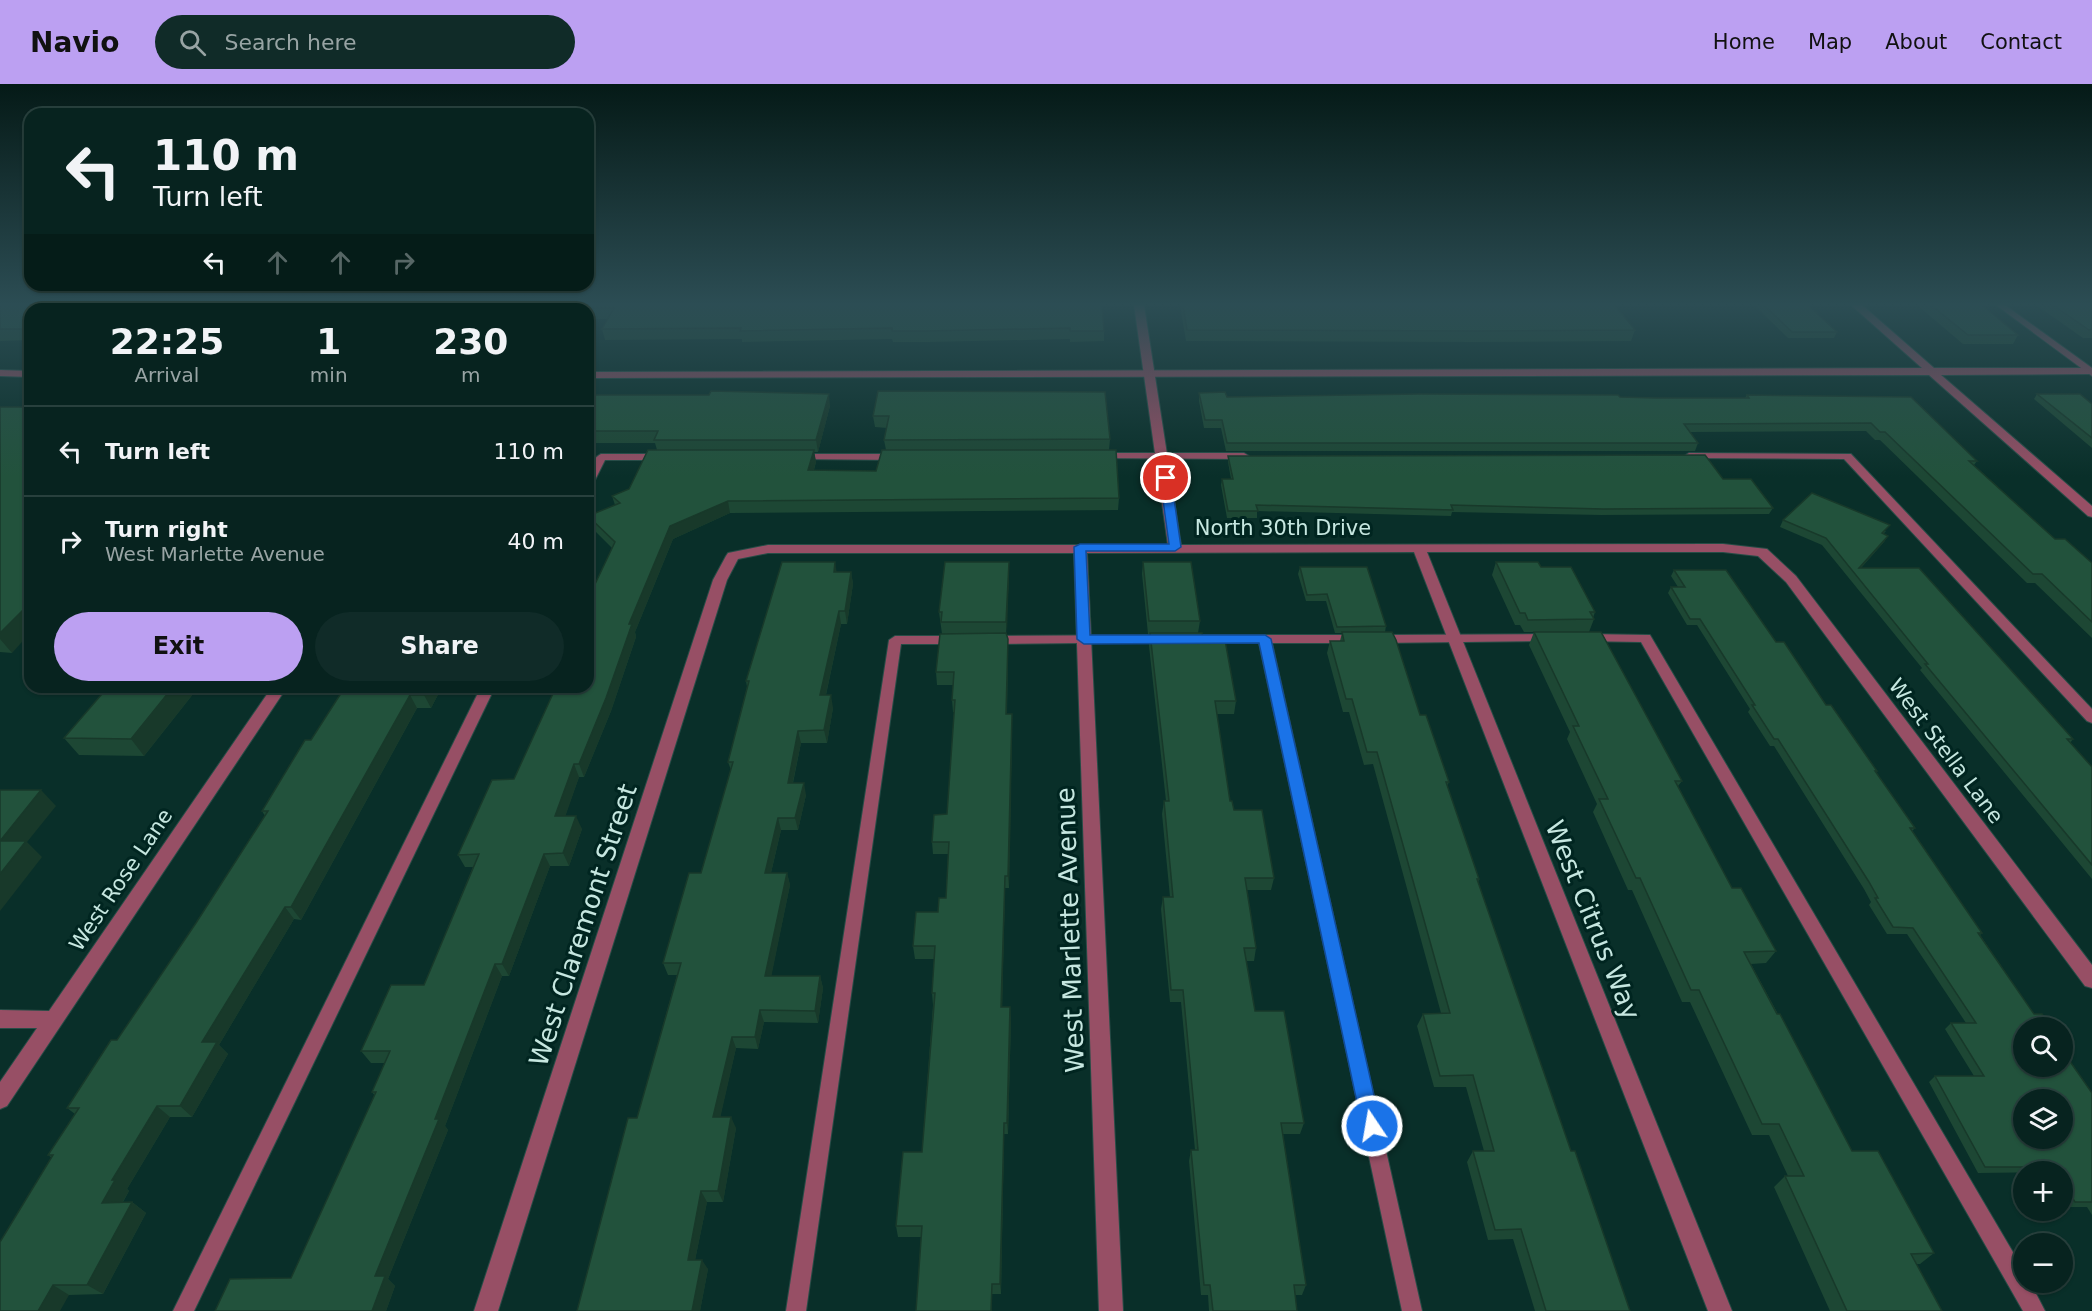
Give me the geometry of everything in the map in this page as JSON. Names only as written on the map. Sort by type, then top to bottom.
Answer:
[{"type":"street","points":[[1148,362],[1175,547]]},
{"type":"street","points":[[1921,362],[2092,513]]},
{"type":"street","points":[[594,375],[2091,372]]},
{"type":"street","points":[[0,374],[24,374]]},
{"type":"street","name":"North 30th Drive","points":[[733,556],[768,549],[1080,547],[1723,548],[1762,552]]},
{"type":"street","name":"West Marlette Avenue","points":[[1080,547],[1111,1311]]},
{"type":"street","name":"West Citrus Way","points":[[1419,548],[1720,1311]]},
{"type":"street","name":"West Stella Lane","points":[[1762,552],[1791,579],[2092,980]]},
{"type":"street","name":"West Claremont Street","points":[[486,1311],[720,580],[733,556]]},
{"type":"street","name":"West Rose Lane","points":[[0,1099],[276,693]]},
{"type":"street","points":[[0,1019],[54,1020]]},
{"type":"lane","points":[[2078,362],[2091,372]]},
{"type":"lane","points":[[1090,456],[1260,456]]},
{"type":"lane","points":[[1679,456],[1847,456],[2092,717]]},
{"type":"lane","points":[[594,472],[601,457],[678,457]]},
{"type":"lane","points":[[784,457],[913,457]]},
{"type":"lane","points":[[796,1311],[896,640],[1455,638],[1645,638],[2035,1311]]},
{"type":"lane","points":[[1265,639],[1413,1311]]},
{"type":"lane","points":[[183,1311],[485,693]]},
{"type":"building","points":[[711,391],[829,394],[816,440],[654,440],[658,431],[594,431],[594,395],[709,395]]},
{"type":"building","points":[[878,391],[1105,392],[1110,439],[884,440],[889,416],[873,416]]},
{"type":"building","points":[[1225,392],[1227,397],[1419,394],[1618,395],[1620,397],[1656,398],[1749,398],[1747,395],[1911,397],[1977,461],[1969,461],[2055,539],[2065,539],[2092,563],[2092,622],[2042,574],[2033,574],[1885,432],[1880,432],[1871,423],[1684,424],[1698,443],[1227,443],[1222,420],[1205,420],[1199,393]]},
{"type":"building","points":[[2037,394],[2080,394],[2092,404],[2092,438]]},
{"type":"building","points":[[0,407],[24,407],[24,609],[0,633]]},
{"type":"building","points":[[648,450],[814,450],[808,470],[876,471],[882,450],[1116,450],[1119,498],[728,501],[670,526],[629,624],[632,624],[606,698],[579,764],[574,764],[555,816],[576,816],[563,853],[544,854],[502,964],[495,964],[435,1119],[439,1119],[375,1276],[385,1276],[372,1311],[215,1311],[230,1279],[291,1278],[376,1092],[372,1092],[390,1051],[361,1051],[391,985],[424,985],[479,854],[458,855],[492,780],[514,779],[553,693],[594,693],[594,586],[615,542],[594,522],[594,514],[620,503],[612,496],[629,489]]},
{"type":"building","points":[[1705,455],[1723,479],[1751,479],[1773,508],[1603,509],[1451,505],[1453,510],[1256,505],[1258,511],[1228,511],[1222,479],[1233,479],[1228,456]]},
{"type":"building","points":[[1812,493],[1890,525],[1882,533],[1888,536],[1859,568],[1919,568],[2073,739],[2067,739],[2092,767],[2092,865],[1925,664],[1928,664],[1826,538],[1783,520]]},
{"type":"building","points":[[782,562],[835,562],[834,572],[851,572],[845,611],[839,611],[820,695],[831,695],[824,730],[798,731],[788,783],[804,783],[795,818],[778,818],[765,873],[787,873],[765,976],[820,976],[815,1011],[760,1010],[755,1037],[732,1037],[713,1117],[731,1117],[718,1191],[701,1191],[688,1260],[702,1260],[692,1311],[577,1311],[628,1118],[637,1118],[681,963],[663,963],[689,873],[701,873],[733,762],[728,762],[749,681],[746,681]]},
{"type":"building","points":[[945,562],[1009,562],[1006,622],[941,622],[942,612],[939,612]]},
{"type":"building","points":[[1143,562],[1191,562],[1200,621],[1149,621]]},
{"type":"building","points":[[1496,562],[1538,562],[1541,567],[1571,567],[1595,612],[1590,612],[1594,619],[1528,620],[1525,613],[1520,613]]},
{"type":"building","points":[[1300,567],[1367,567],[1386,626],[1337,627],[1327,594],[1307,595]]},
{"type":"building","points":[[1674,570],[1726,570],[1776,642],[1784,642],[1826,705],[1831,705],[1877,771],[1875,771],[1915,828],[1910,828],[1982,933],[1978,933],[2034,1014],[2042,1014],[2044,1017],[2013,1017],[2013,1077],[2073,1077],[2073,1066],[2092,1093],[2092,1202],[2075,1202],[2073,1199],[2073,1161],[2013,1161],[2013,1167],[1985,1167],[1935,1076],[1984,1076],[1951,1023],[1976,1023],[1913,928],[1893,927],[1875,898],[1878,898],[1869,882],[1778,739],[1774,739],[1752,705],[1755,705],[1700,619],[1690,619],[1671,587],[1685,587]]},
{"type":"building","points":[[1342,632],[1392,632],[1396,640],[1420,715],[1426,715],[1449,782],[1446,782],[1479,879],[1477,879],[1571,1151],[1575,1151],[1630,1311],[1546,1311],[1521,1229],[1495,1230],[1473,1151],[1494,1151],[1473,1075],[1440,1076],[1423,1014],[1450,1013],[1377,752],[1367,752],[1352,699],[1346,699],[1330,641],[1344,641]]},
{"type":"building","points":[[1534,632],[1601,632],[1682,781],[1675,781],[1732,888],[1741,888],[1776,951],[1744,952],[1777,1014],[1780,1014],[1852,1151],[1878,1151],[1934,1253],[1911,1254],[1942,1311],[1847,1311],[1785,1176],[1804,1176],[1779,1124],[1762,1124],[1699,990],[1691,990],[1640,878],[1636,878],[1599,799],[1608,799],[1573,726],[1579,726]]},
{"type":"building","points":[[1006,633],[1008,639],[1006,714],[1012,714],[1008,876],[1005,876],[1001,1007],[1010,1007],[1007,1123],[1004,1123],[1000,1284],[992,1284],[991,1311],[916,1311],[922,1226],[896,1226],[903,1152],[922,1152],[935,993],[932,993],[935,946],[913,946],[916,912],[938,912],[939,898],[946,898],[949,842],[932,842],[934,815],[947,814],[955,700],[952,700],[954,672],[936,672],[940,634]]},
{"type":"building","points":[[1150,633],[1202,633],[1203,640],[1225,640],[1236,701],[1215,701],[1230,801],[1232,801],[1234,810],[1262,810],[1274,878],[1245,878],[1256,948],[1244,948],[1255,1011],[1284,1011],[1304,1123],[1281,1123],[1306,1285],[1294,1285],[1297,1311],[1213,1311],[1210,1285],[1204,1285],[1191,1150],[1198,1150],[1183,990],[1171,990],[1163,897],[1173,897],[1164,801],[1169,801]]},
{"type":"building","points":[[103,693],[168,693],[131,739],[64,738]]},
{"type":"building","points":[[341,693],[425,693],[424,695],[410,695],[291,907],[285,907],[202,1042],[217,1042],[180,1106],[157,1106],[112,1180],[115,1180],[102,1203],[132,1202],[87,1285],[53,1285],[38,1311],[0,1311],[0,1242],[53,1155],[48,1155],[79,1108],[67,1108],[111,1040],[117,1040],[196,923],[268,811],[262,811],[305,740],[311,740]]},
{"type":"building","points":[[0,790],[41,790],[0,841]]},
{"type":"building","points":[[0,841],[26,841],[0,874]]},
{"type":"route","points":[[1166,478],[1175,547],[1080,547],[1084,639],[1265,639],[1372,1126]]}]
